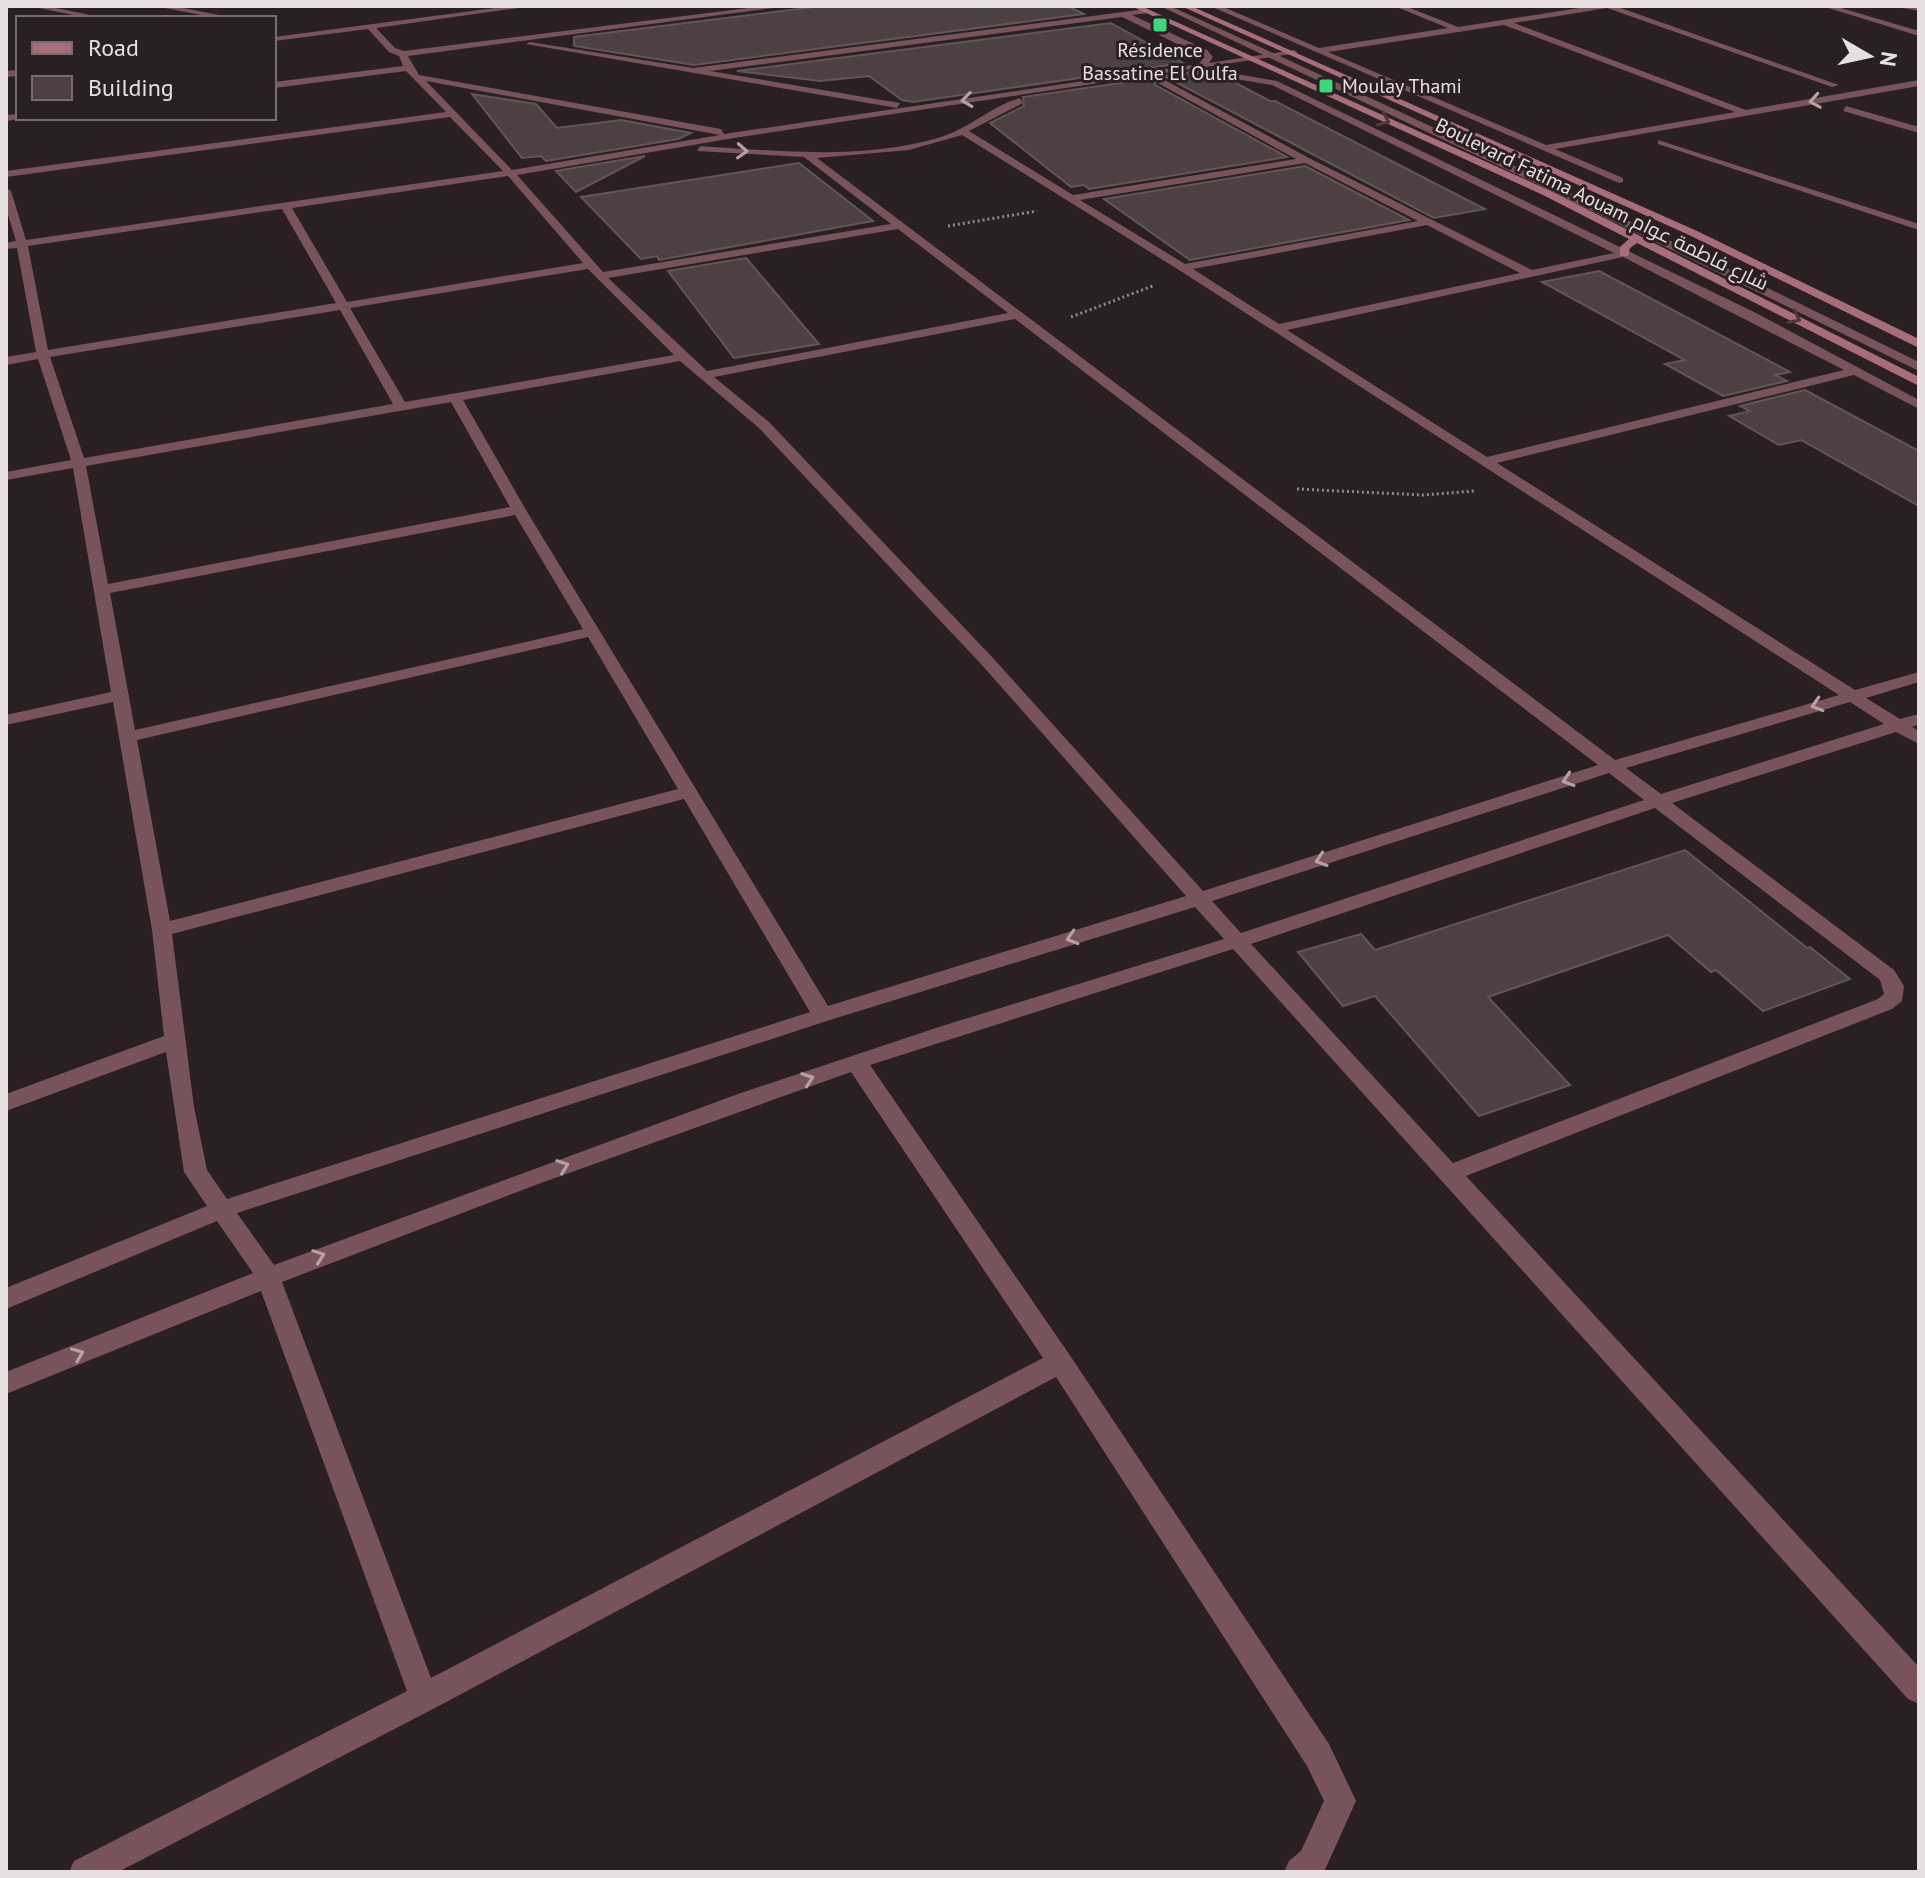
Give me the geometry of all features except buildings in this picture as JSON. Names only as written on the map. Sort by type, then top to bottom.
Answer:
[{"type":"main road","name":"Boulevard Fatima Aouam شارع فاطمة عوام","points":[[1185,6],[1290,57],[1541,163],[1693,233],[1919,344]]},
{"type":"main road","name":"Boulevard Fatima Aouam شارع فاطمة عوام","points":[[1140,8],[1549,194],[1919,382]]},
{"type":"main road","points":[[1541,163],[1569,158]]},
{"type":"main road","points":[[1624,254],[1625,247],[1638,237]]},
{"type":"street","points":[[33,6],[90,16]]},
{"type":"street","points":[[159,6],[218,16]]},
{"type":"street","points":[[276,39],[528,6]]},
{"type":"street","points":[[276,85],[410,66],[507,40],[784,6]]},
{"type":"street","points":[[1107,6],[1207,54],[1205,70]]},
{"type":"street","points":[[1164,6],[1290,57]]},
{"type":"street","points":[[1172,6],[1290,57],[1919,365]]},
{"type":"street","points":[[1214,6],[1619,180]]},
{"type":"street","points":[[1398,6],[1456,29]]},
{"type":"street","points":[[14,245],[510,173],[916,108],[1261,65],[1319,51],[1585,8],[1608,6],[1835,85]]},
{"type":"street","points":[[1826,6],[1919,34]]},
{"type":"street","points":[[1906,6],[1919,9]]},
{"type":"street","points":[[693,71],[1123,14],[1140,8]]},
{"type":"street","points":[[1503,22],[1746,113]]},
{"type":"street","points":[[370,27],[510,173],[595,270],[683,357],[764,425],[923,593],[1919,1689]]},
{"type":"street","points":[[289,28],[319,33]]},
{"type":"street","points":[[507,40],[916,108]]},
{"type":"street","points":[[664,147],[807,155],[905,149],[965,133],[985,117],[1023,100],[1159,80],[1250,60],[1290,57]]},
{"type":"street","points":[[410,66],[734,135]]},
{"type":"street","points":[[1205,70],[1274,83],[1624,254],[1919,405]]},
{"type":"street","points":[[1159,80],[1306,160],[1531,274]]},
{"type":"street","points":[[1545,148],[1919,83]]},
{"type":"street","points":[[1831,112],[1872,104]]},
{"type":"street","points":[[1846,109],[1919,130]]},
{"type":"street","points":[[6,174],[451,114]]},
{"type":"street","points":[[965,133],[1078,201],[1851,695],[1908,722],[1919,739]]},
{"type":"street","points":[[1645,144],[1692,136]]},
{"type":"street","points":[[1661,142],[1919,227]]},
{"type":"street","points":[[807,155],[1609,767],[1887,975],[1894,986],[1895,996],[1885,1004],[1451,1173]]},
{"type":"street","points":[[1569,158],[1584,155]]},
{"type":"street","points":[[1078,201],[1306,160]]},
{"type":"street","points":[[6,191],[14,245],[43,355],[79,463],[162,930],[183,1107],[196,1172],[267,1275],[424,1698]]},
{"type":"street","points":[[285,205],[401,406]]},
{"type":"street","points":[[1186,270],[1428,222]]},
{"type":"street","points":[[6,361],[345,305],[905,229]]},
{"type":"street","points":[[1278,328],[1624,254]]},
{"type":"street","points":[[704,375],[1017,315]]},
{"type":"street","points":[[6,476],[683,357]]},
{"type":"street","points":[[1483,462],[1856,371]]},
{"type":"street","points":[[455,397],[519,510],[823,1015]]},
{"type":"street","points":[[101,590],[519,510]]},
{"type":"street","points":[[129,737],[594,631]]},
{"type":"street","points":[[6,1299],[220,1210],[823,1015],[1199,899],[1609,767],[1919,677]]},
{"type":"street","points":[[6,720],[121,695]]},
{"type":"street","points":[[6,1383],[267,1275],[612,1147],[856,1062],[1239,941],[1656,801],[1908,722]]},
{"type":"street","points":[[162,930],[689,792]]},
{"type":"street","points":[[6,1103],[176,1040]]},
{"type":"street","points":[[856,1062],[1060,1362],[1318,1755],[1340,1801],[1312,1862],[1300,1872]]},
{"type":"street","points":[[85,1872],[424,1698],[1060,1362]]},
{"type":"path","points":[[905,229],[1078,201]]},
{"type":"path","points":[[1036,330],[1186,270]]},
{"type":"path","points":[[1243,488],[1423,495],[1457,494],[1519,485]]},
{"type":"place","name":"Résidence Bassatine El Oulfa","points":[[1160,25]]},
{"type":"place","name":"Moulay Thami","points":[[1326,86]]}]
